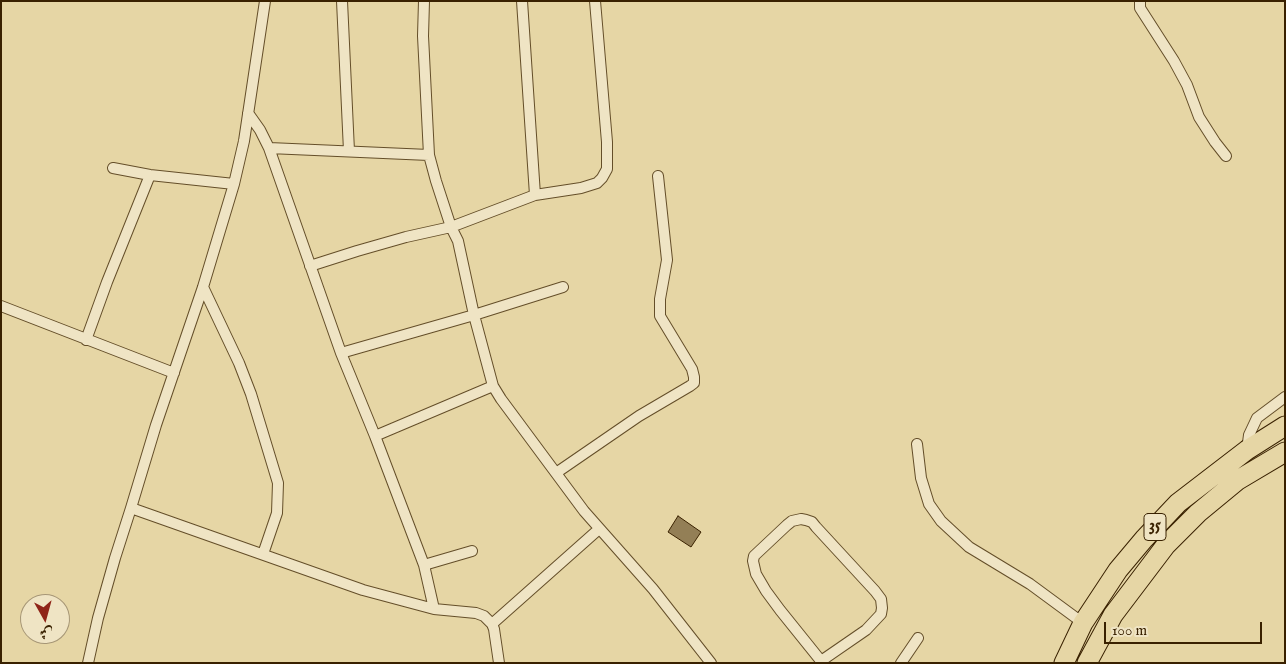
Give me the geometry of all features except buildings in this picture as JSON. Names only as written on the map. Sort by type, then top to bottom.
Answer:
[{"type":"highway","name":"35","points":[[1064,663],[1084,623],[1118,570],[1144,539],[1178,503],[1247,450],[1285,426]]},
{"type":"highway","name":"35","points":[[1087,663],[1113,615],[1166,545],[1198,513],[1238,480],[1285,452]]},
{"type":"street","points":[[88,663],[103,598],[115,558],[156,425],[203,287],[234,184],[244,140],[265,1]]},
{"type":"street","points":[[342,1],[349,151]]},
{"type":"street","points":[[424,1],[429,155],[451,227],[458,241],[474,315],[493,386],[512,415],[584,511],[654,589],[711,663]]},
{"type":"street","points":[[522,1],[535,195]]},
{"type":"street","points":[[310,266],[398,239],[451,227],[535,195],[581,188],[596,183],[602,178],[607,170],[607,142],[595,1]]},
{"type":"street","points":[[1140,1],[1140,8],[1174,61],[1199,117],[1214,142],[1226,156]]},
{"type":"street","points":[[248,113],[260,130],[269,148],[341,353],[424,565],[434,609]]},
{"type":"street","points":[[269,148],[429,155]]},
{"type":"street","points":[[113,168],[150,175],[234,184]]},
{"type":"street","points":[[86,340],[150,175]]},
{"type":"street","points":[[556,473],[639,416],[694,383],[692,369],[660,316],[660,299],[667,260],[658,176]]},
{"type":"street","points":[[203,287],[239,363],[251,394],[278,483],[277,513],[263,554]]},
{"type":"street","points":[[341,353],[563,287]]},
{"type":"street","points":[[1,306],[174,374]]},
{"type":"street","points":[[375,436],[493,386]]},
{"type":"street","points":[[1247,450],[1249,435],[1257,418],[1285,397]]},
{"type":"street","points":[[917,444],[921,478],[929,504],[941,521],[969,546],[1030,584],[1084,623]]},
{"type":"street","points":[[131,508],[363,590],[434,609],[476,613],[484,616],[494,629],[499,663]]},
{"type":"street","points":[[801,519],[812,522],[881,599],[881,614],[866,630],[822,662],[766,592],[756,574],[753,561],[754,556],[786,525],[801,519]]},
{"type":"street","points":[[492,624],[600,529]]},
{"type":"street","points":[[424,565],[472,551]]},
{"type":"street","points":[[901,663],[918,638]]}]
